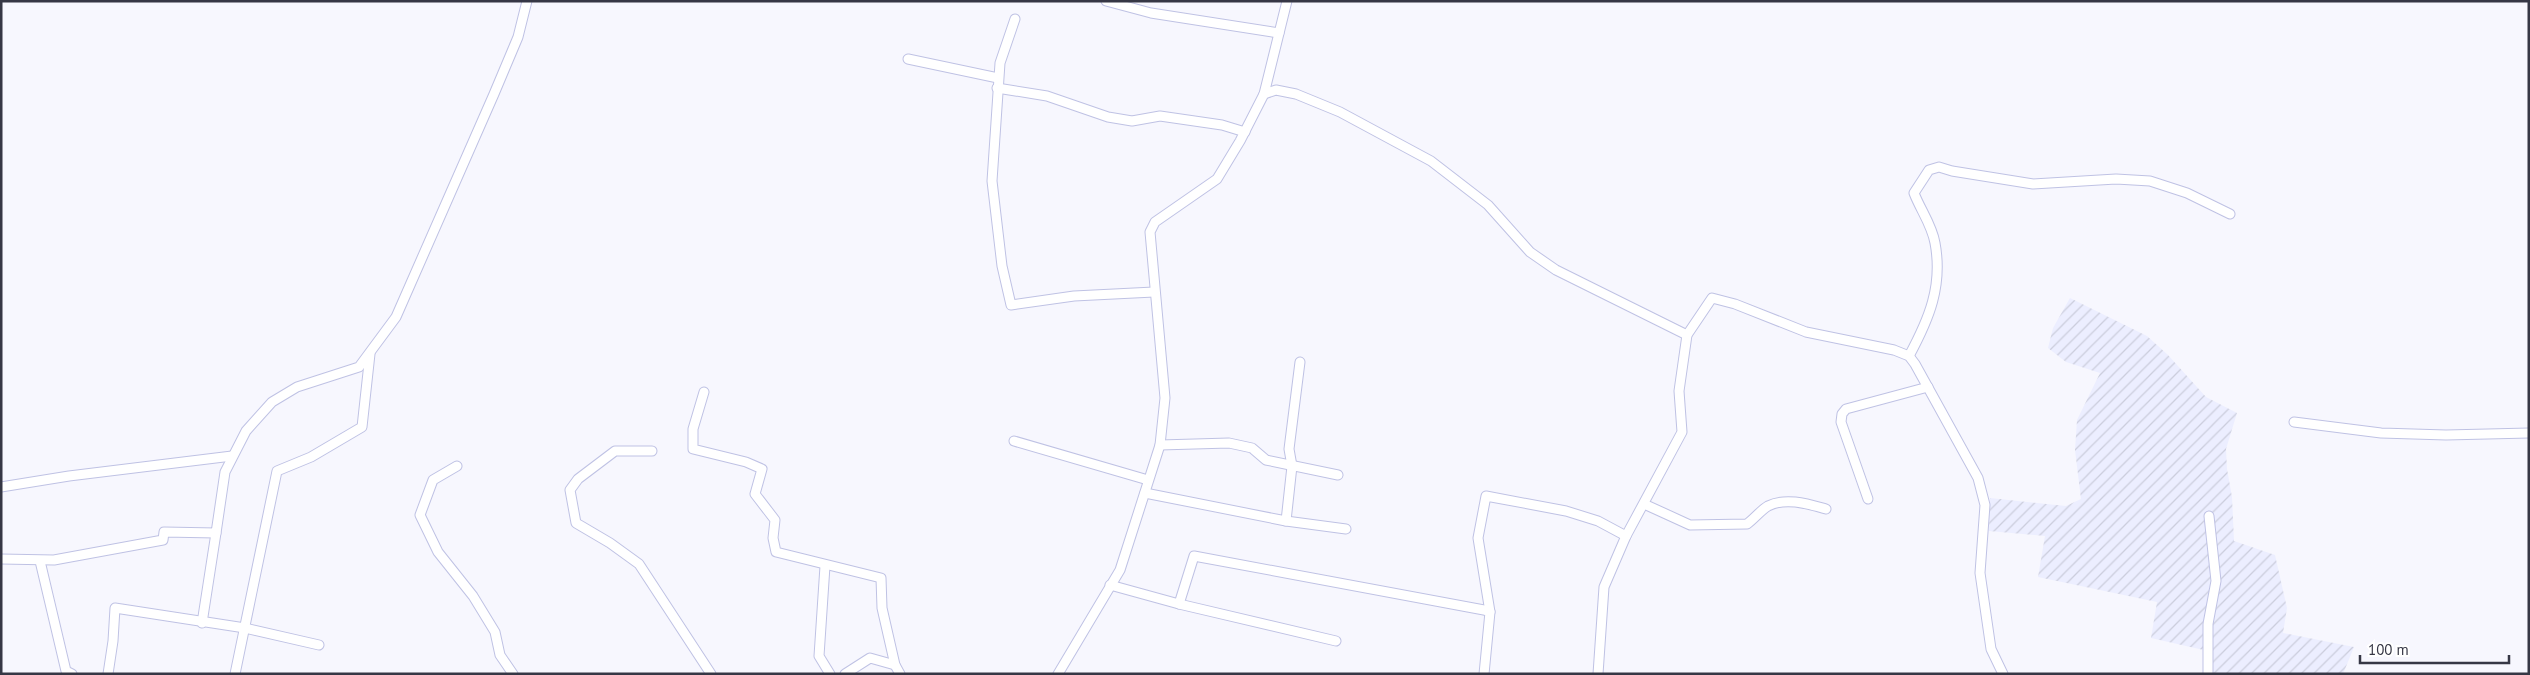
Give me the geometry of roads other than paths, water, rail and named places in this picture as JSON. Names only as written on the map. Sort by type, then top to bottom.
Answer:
[{"type":"street","points":[[202,623],[225,472],[232,456],[246,431],[272,402],[297,387],[359,367],[396,317],[518,37],[527,1]]},
{"type":"street","points":[[1106,1],[1151,13],[1279,33]]},
{"type":"street","points":[[1058,674],[1120,570],[1160,445],[1165,398],[1150,232],[1154,222],[1217,179],[1245,132],[1264,94],[1287,1]]},
{"type":"street","points":[[1014,19],[1000,63],[992,181],[1002,266],[1011,305],[1074,296],[1154,292]]},
{"type":"street","points":[[908,59],[998,78]]},
{"type":"street","points":[[997,88],[1047,96],[1108,118],[1132,121],[1160,116],[1222,126],[1245,132]]},
{"type":"street","points":[[1264,94],[1276,90],[1296,94],[1340,112],[1398,142],[1431,161],[1488,205],[1530,252],[1556,270],[1687,335]]},
{"type":"street","points":[[1909,356],[1934,304],[1937,276],[1935,242],[1914,193],[1929,170],[1939,167],[1952,172],[2034,184],[2116,179],[2150,182],[2187,193],[2230,214]]},
{"type":"street","points":[[1598,674],[1604,586],[1626,536],[1682,432],[1679,391],[1687,335],[1712,298],[1735,304],[1806,332],[1894,350],[1909,356],[1978,478],[1985,505],[1980,573],[1991,649],[2002,674]]},
{"type":"street","points":[[235,674],[277,471],[311,457],[362,427],[370,354]]},
{"type":"street","points":[[1286,520],[1292,466],[1290,449],[1300,362]]},
{"type":"street","points":[[1868,499],[1841,422],[1842,414],[1846,409],[1928,387]]},
{"type":"street","points":[[704,392],[694,428],[693,449],[746,462],[762,469],[755,494],[775,520],[774,538],[776,552],[825,566],[880,578],[882,608],[895,665],[900,674]]},
{"type":"street","points":[[2294,422],[2381,433],[2446,435],[2529,433]]},
{"type":"street","points":[[1014,441],[1148,480]]},
{"type":"street","points":[[1160,445],[1228,443],[1252,448],[1266,460],[1338,474]]},
{"type":"street","points":[[652,451],[615,451],[578,478],[570,490],[576,523],[610,543],[638,564],[711,674]]},
{"type":"street","points":[[1,488],[69,476],[232,456]]},
{"type":"street","points":[[457,466],[433,480],[420,515],[438,552],[474,596],[494,632],[500,655],[513,674]]},
{"type":"street","points":[[1145,493],[1286,520],[1346,529]]},
{"type":"street","points":[[1484,674],[1490,612],[1478,538],[1486,496],[1566,511],[1598,521],[1626,536]]},
{"type":"street","points":[[1644,504],[1690,525],[1747,524],[1767,507],[1779,503],[1799,502],[1826,509]]},
{"type":"street","points":[[2208,674],[2208,624],[2216,581],[2209,516]]},
{"type":"street","points":[[1,559],[40,561],[164,540],[164,532],[216,532]]},
{"type":"street","points":[[1179,604],[1194,556],[1490,612]]},
{"type":"street","points":[[40,561],[66,671],[72,674]]},
{"type":"street","points":[[825,566],[819,656],[830,674]]},
{"type":"street","points":[[1110,585],[1179,604],[1336,641]]},
{"type":"street","points":[[108,674],[115,608],[160,614],[202,623],[245,628],[319,645]]},
{"type":"street","points":[[846,674],[870,658],[895,665]]}]
